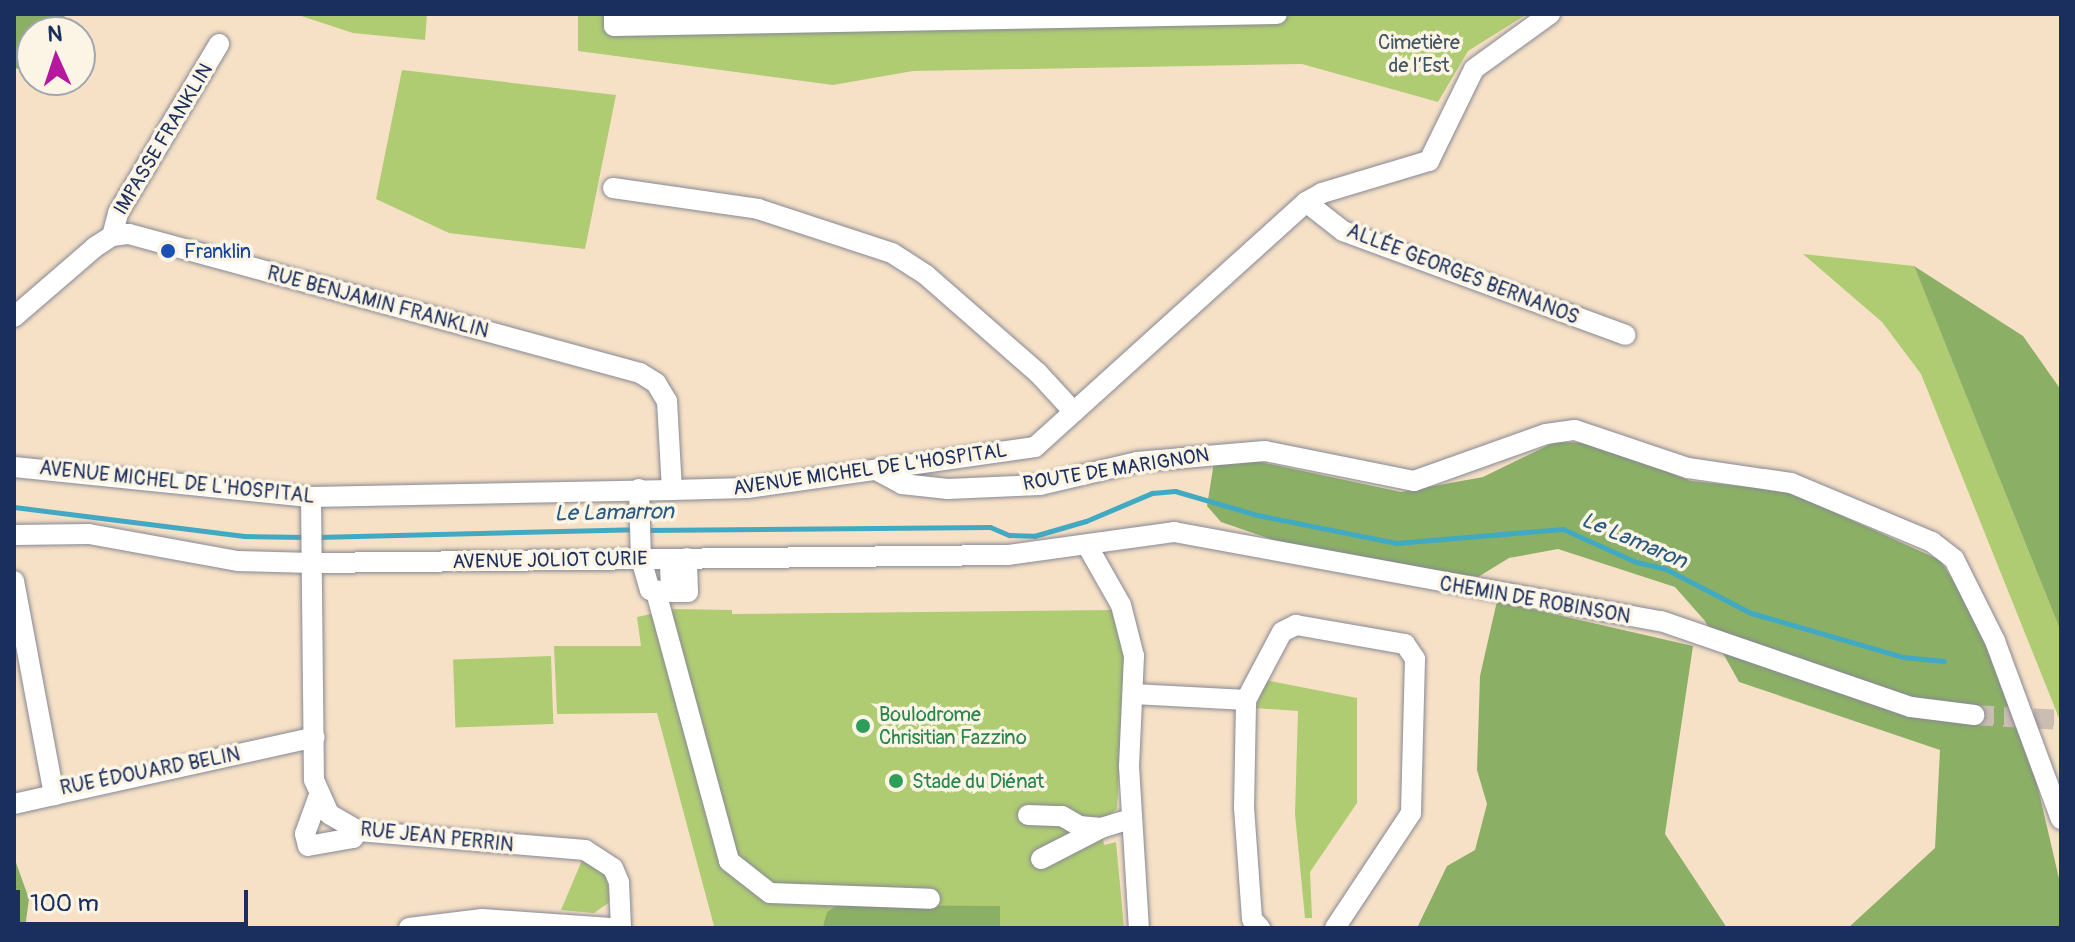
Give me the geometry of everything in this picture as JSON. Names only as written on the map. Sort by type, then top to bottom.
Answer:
[{"type":"street","points":[[614,14],[614,26],[779,19],[1277,14]]},
{"type":"street","name":"AVENUE MICHEL DE L'HOSPITAL","points":[[14,467],[311,497],[672,490],[747,488],[1035,447],[1306,202],[1322,193],[1429,161],[1474,69],[1550,14]]},
{"type":"street","name":"IMPASSE FRANKLIN","points":[[112,236],[118,213],[219,44]]},
{"type":"street","points":[[613,188],[758,209],[892,253],[926,275],[1038,373],[1074,412]]},
{"type":"street","name":"ALLÉE GEORGES BERNANOS","points":[[1306,202],[1343,231],[1625,335]]},
{"type":"street","name":"RUE BENJAMIN FRANKLIN","points":[[112,236],[129,234],[640,373],[656,383],[667,401],[672,425],[672,490]]},
{"type":"street","points":[[14,317],[112,236]]},
{"type":"street","name":"ROUTE DE MARIGNON","points":[[876,470],[902,484],[948,489],[1040,485],[1137,462],[1265,451],[1414,481],[1546,434],[1575,430],[1688,468],[1791,483],[1932,542],[1954,559],[1995,641],[2061,819]]},
{"type":"street","points":[[639,489],[641,551],[650,590],[688,592],[679,558]]},
{"type":"street","points":[[311,497],[318,798],[305,834],[308,846],[353,838],[358,831]]},
{"type":"street","name":"CHEMIN DE ROBINSON","points":[[1088,547],[1174,532],[1661,621],[1911,707],[1974,715]]},
{"type":"street","name":"AVENUE JOLIOT CURIE","points":[[14,535],[89,534],[238,561],[312,553],[641,551],[679,558],[1008,555],[1088,547]]},
{"type":"street","points":[[1088,547],[1128,627],[1134,694],[1130,819],[1140,895],[1139,928]]},
{"type":"street","name":"RUE ÉDOUARD BELIN","points":[[14,581],[54,795],[315,737]]},
{"type":"street","points":[[663,592],[729,861],[770,893],[930,899]]},
{"type":"street","points":[[1260,928],[1252,919],[1244,808],[1246,700],[1282,632],[1296,625],[1405,644],[1415,659],[1411,813],[1335,928]]},
{"type":"street","points":[[1134,694],[1246,700]]},
{"type":"street","points":[[14,804],[54,795]]},
{"type":"street","name":"RUE JEAN PERRIN","points":[[318,798],[329,814],[358,831],[585,850],[613,868],[619,882],[621,928]]},
{"type":"street","points":[[1028,815],[1055,813],[1101,828]]},
{"type":"street","points":[[1041,859],[1101,828],[1130,819]]},
{"type":"street","points":[[409,928],[482,919],[611,928]]},
{"type":"green space","points":[[14,14],[66,14],[16,16],[14,68]]},
{"type":"green space","points":[[295,14],[427,14],[425,40],[353,33]]},
{"type":"green space","name":"Cimetière de l’Est","points":[[578,14],[1527,14],[1468,51],[1438,102],[1302,64],[913,71],[833,85],[578,51]]},
{"type":"green space","points":[[402,70],[616,95],[585,249],[449,233],[376,199]]},
{"type":"green space","points":[[1803,254],[1914,266],[2061,632],[2061,723],[1921,374],[1882,322]]},
{"type":"green space","points":[[1914,266],[2023,336],[2061,390],[2061,632]]},
{"type":"green space","points":[[1555,442],[1592,443],[1691,481],[1787,491],[1940,560],[1975,614],[2037,784],[2061,887],[2061,928],[1848,928],[1935,848],[1940,750],[1739,682],[1705,621],[1675,587],[1558,549],[1509,558],[1478,577],[1308,552],[1221,522],[1207,506],[1214,462],[1251,460],[1401,492],[1483,477]]},
{"type":"green space","points":[[1497,601],[1693,646],[1665,834],[1727,928],[1417,928],[1447,866],[1475,850],[1487,804],[1477,770],[1480,676]]},
{"type":"green space","name":"Stade du Diénat","points":[[674,609],[732,610],[732,614],[1112,610],[1125,652],[1124,675],[1117,809],[1101,821],[1101,828],[1104,845],[1116,842],[1124,928],[1000,928],[1000,906],[823,927],[714,926],[657,713],[557,714],[554,646],[641,646],[637,617]]},
{"type":"green space","points":[[551,656],[553,724],[455,727],[453,659]]},
{"type":"green space","points":[[1265,680],[1357,698],[1357,803],[1310,872],[1312,918],[1305,918],[1295,814],[1298,711],[1256,708]]},
{"type":"green space","points":[[14,857],[29,899],[25,928],[14,928]]},
{"type":"green space","points":[[583,858],[605,871],[611,901],[594,913],[561,910]]},
{"type":"green space","points":[[838,905],[1000,906],[1000,928],[714,928],[823,927],[827,912]]},
{"type":"waterway","name":"Le Lamaron","points":[[645,530],[990,527],[1009,535],[1034,536],[1086,521],[1152,493],[1175,491],[1257,515],[1396,543],[1563,529],[1636,562],[1666,569],[1751,613],[1903,657],[1944,661]]},
{"type":"waterway","name":"Le Lamarron","points":[[14,507],[244,536],[307,537]]},
{"type":"waterway","name":"Le Lamarron","points":[[317,537],[635,529]]},
{"type":"tunnel","points":[[1974,715],[2061,720]]},
{"type":"place","name":"Franklin","points":[[168,251]]},
{"type":"place","name":"Boulodrome Chrisitian Fazzino","points":[[863,726]]},
{"type":"place","name":"Stade du Diénat","points":[[896,781]]}]
